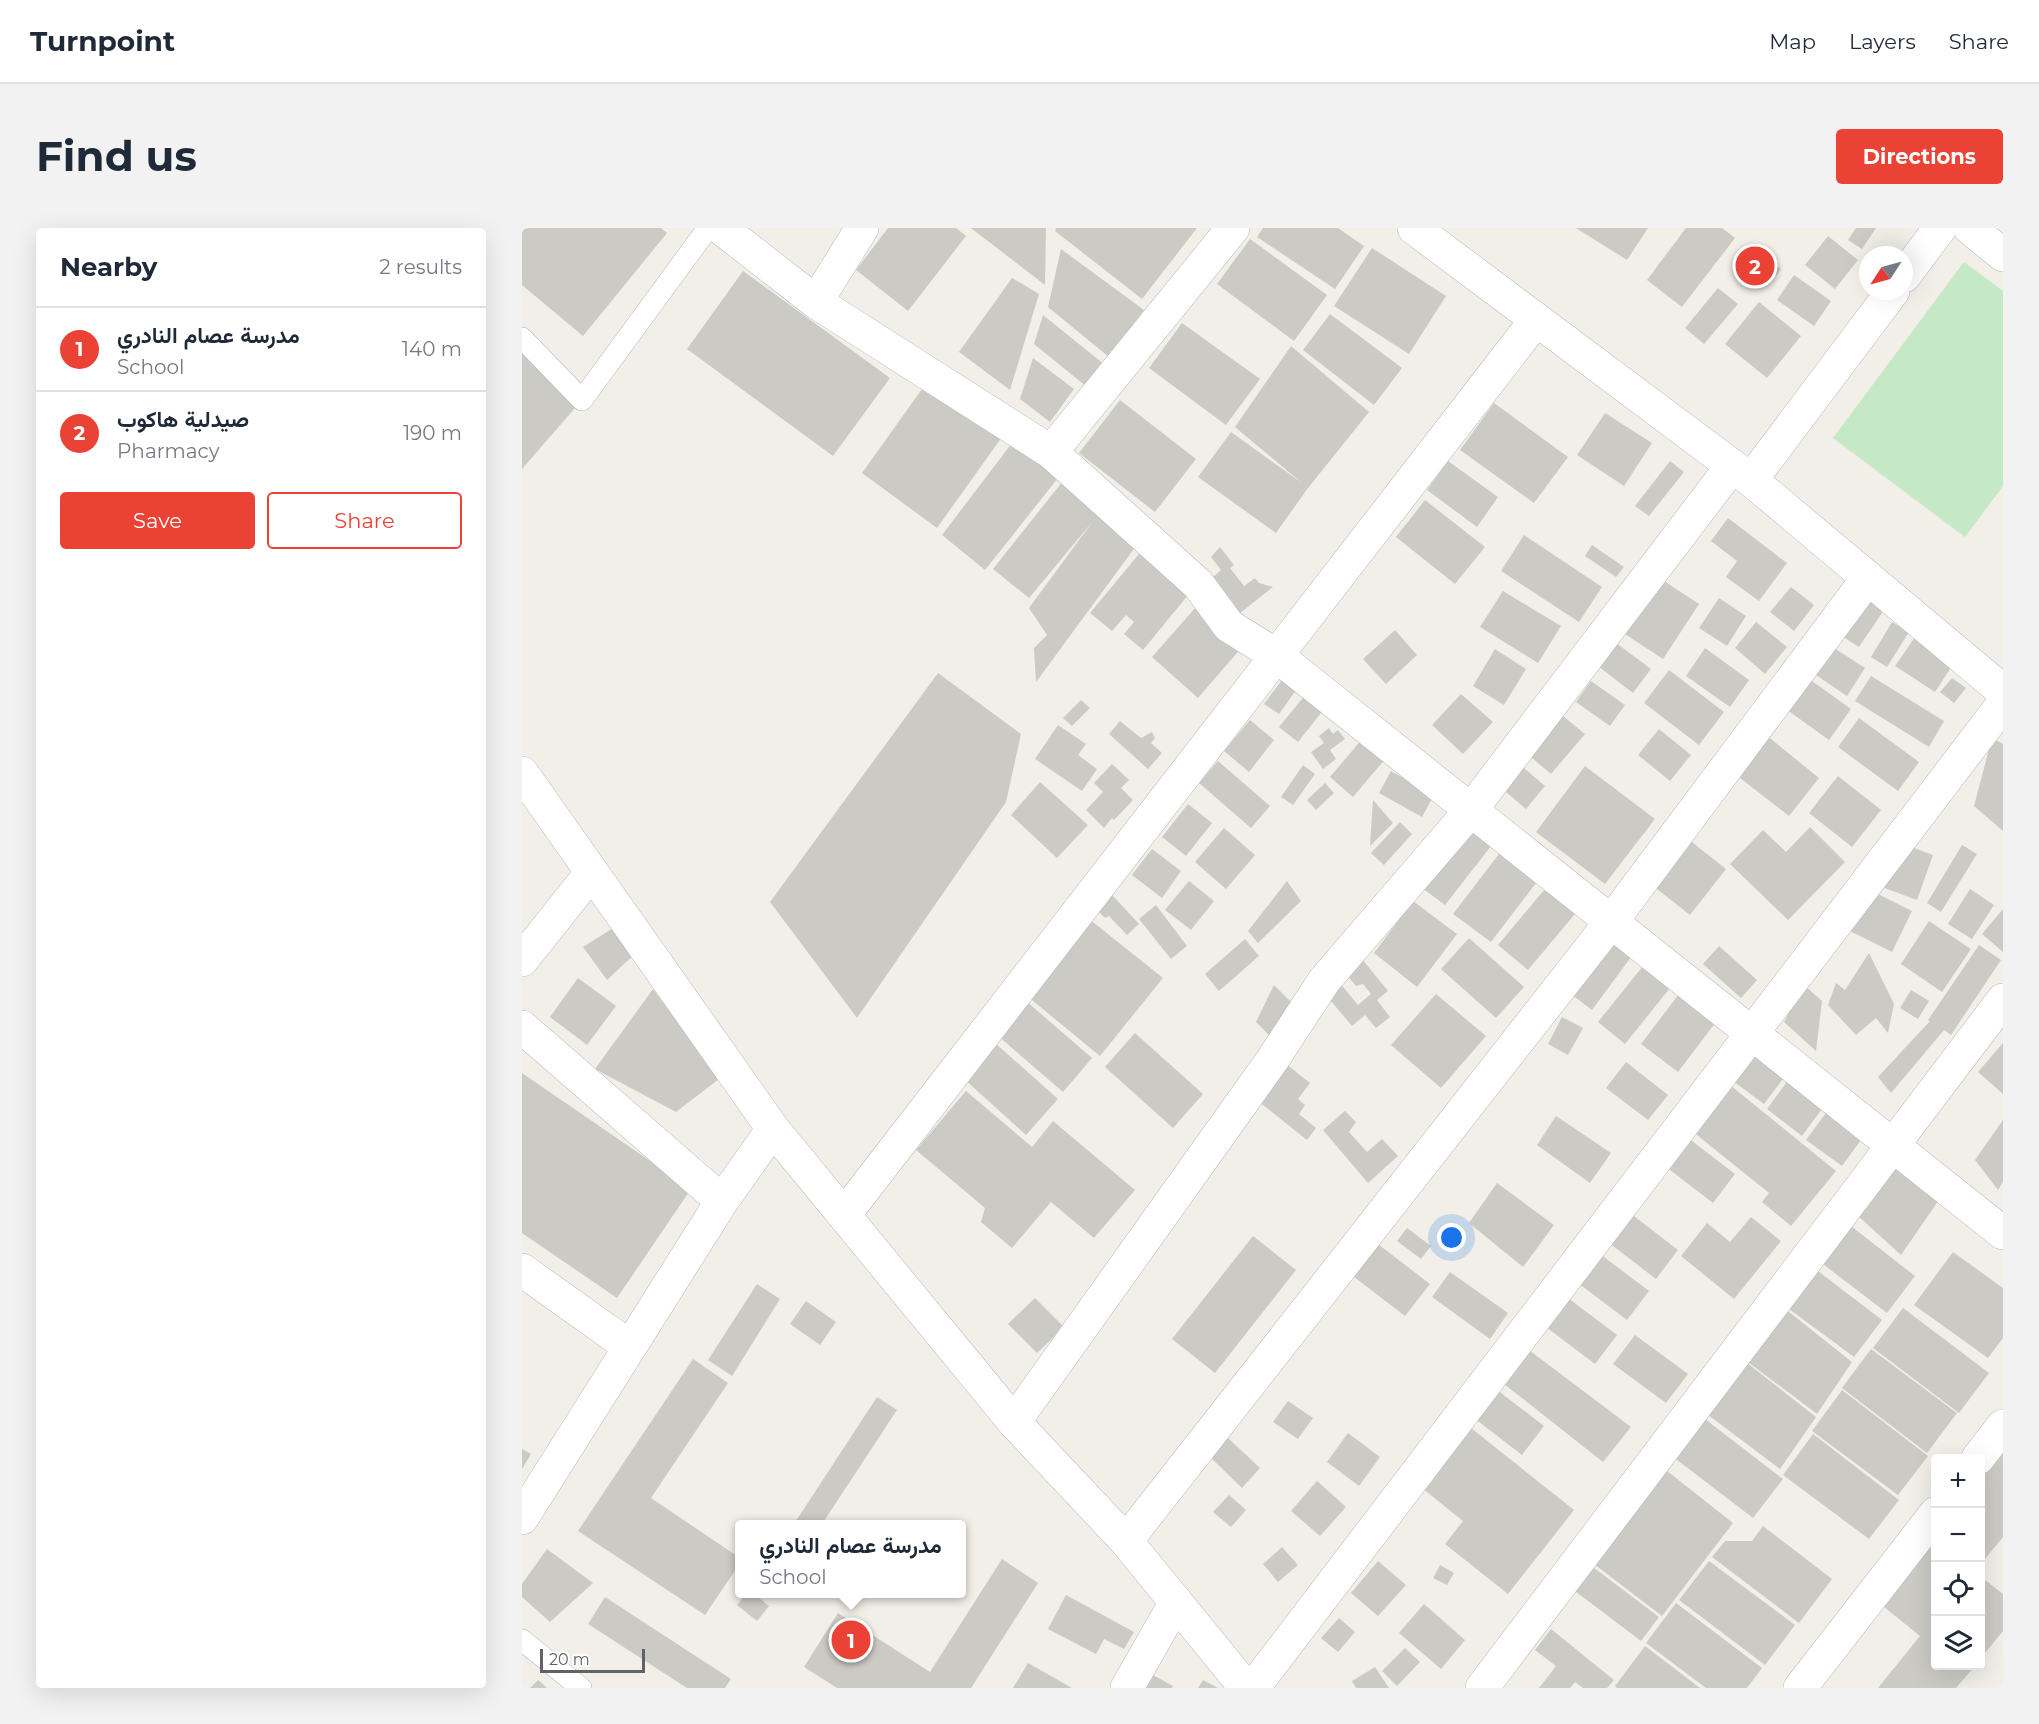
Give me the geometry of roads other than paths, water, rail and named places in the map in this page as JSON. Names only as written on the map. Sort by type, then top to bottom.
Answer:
[{"type":"street","points":[[721,228],[816,302],[1051,452],[1198,584],[1229,626],[1277,656],[2003,1233]]},
{"type":"street","points":[[816,302],[862,228]]},
{"type":"street","points":[[1051,452],[1233,228]]},
{"type":"street","points":[[1414,228],[1741,473],[2003,691]]},
{"type":"street","points":[[1913,264],[1940,228]]},
{"type":"street","points":[[1970,228],[2003,255]]},
{"type":"street","points":[[1014,1422],[1273,1059],[1324,981],[1471,810],[1741,473],[1885,300]]},
{"type":"street","points":[[844,1215],[1536,320]]},
{"type":"street","points":[[1126,1541],[1611,922],[1868,578]]},
{"type":"street","points":[[1253,1688],[2003,704]]},
{"type":"street","points":[[522,773],[773,1129],[1014,1422],[1126,1541],[1246,1688]]},
{"type":"street","points":[[522,960],[592,872]]},
{"type":"street","points":[[1482,1688],[2003,1000]]},
{"type":"street","points":[[522,1027],[722,1201]]},
{"type":"street","points":[[523,1516],[722,1201],[773,1129]]},
{"type":"street","points":[[522,1270],[630,1347]]},
{"type":"street","points":[[1981,1454],[2003,1426]]},
{"type":"street","points":[[1800,1688],[1931,1518]]},
{"type":"street","points":[[1127,1688],[1176,1602]]},
{"type":"lane","points":[[522,338],[582,400],[708,228]]},
{"type":"lane","points":[[522,1640],[581,1688]]},
{"type":"place","name":"صيدلية هاكوب","points":[[1755,266]]},
{"type":"place","name":"مدرسة عصام النادري","points":[[851,1640]]}]
